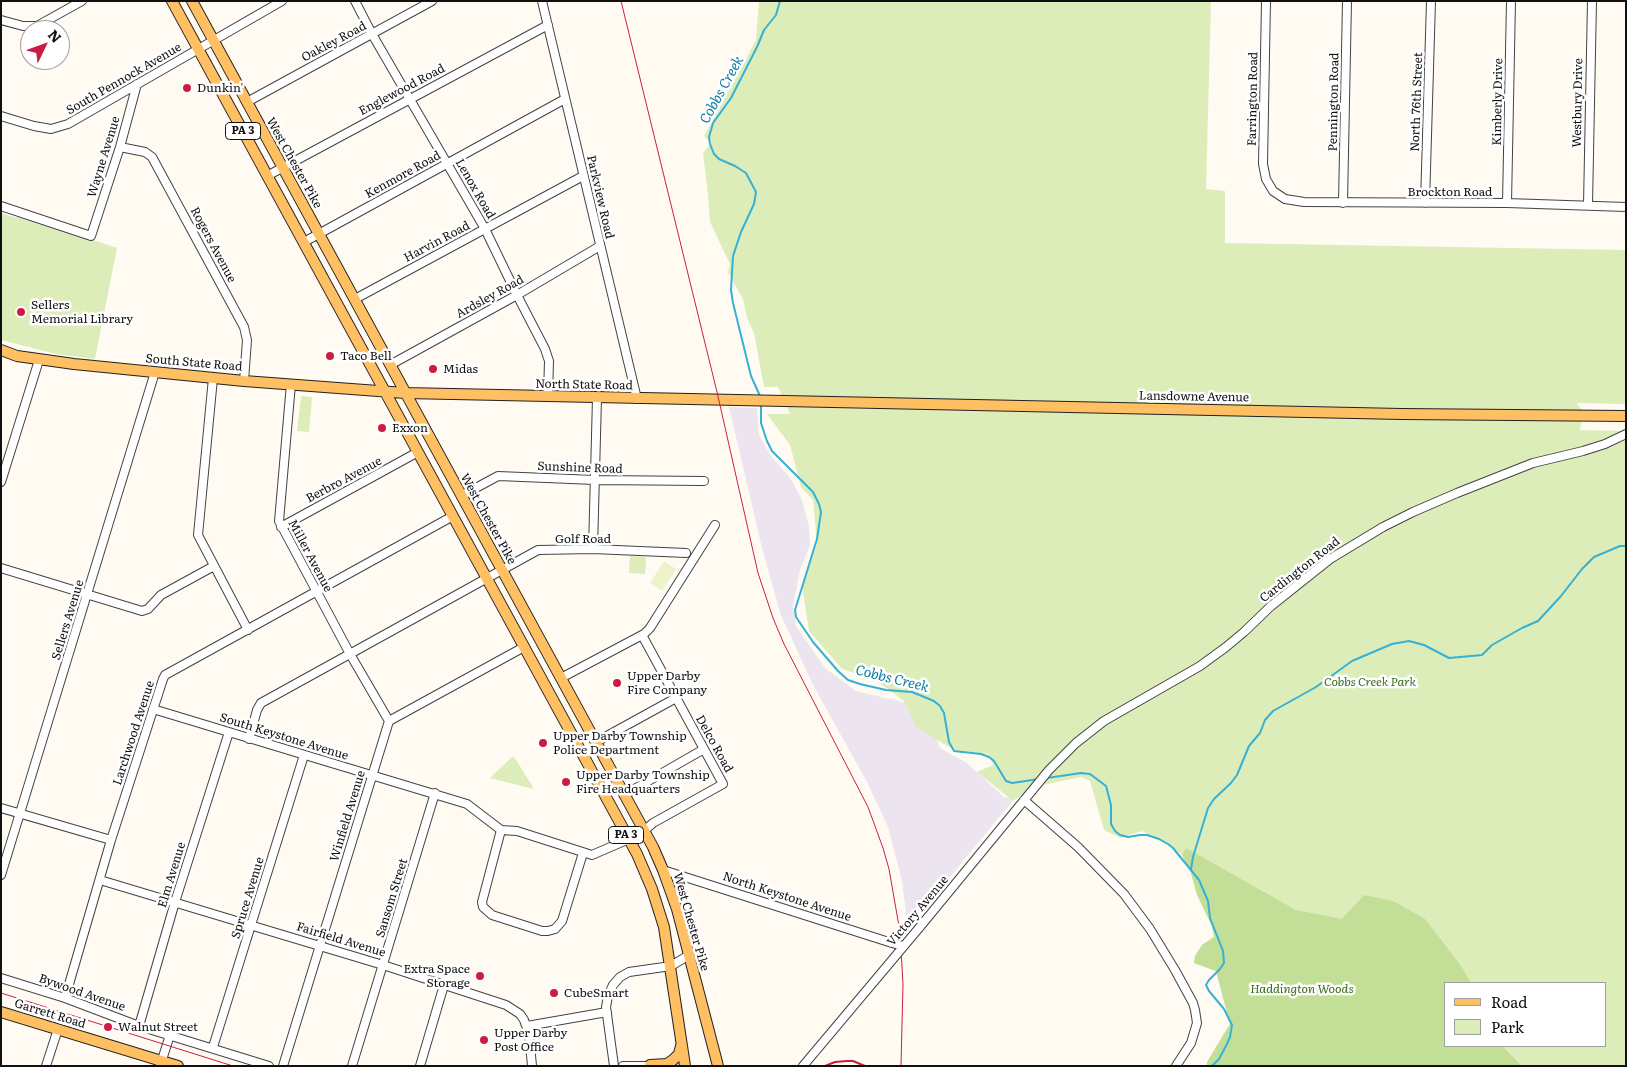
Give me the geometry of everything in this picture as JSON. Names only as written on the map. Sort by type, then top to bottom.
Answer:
[{"type":"main road","name":"PA 3","points":[[172,1],[645,871],[666,934],[685,1066]]},
{"type":"main road","name":"West Chester Pike","points":[[192,1],[644,830],[663,870],[677,909],[718,1066]]},
{"type":"main road","name":"South State Road","points":[[1,350],[17,356],[40,360],[244,381],[386,392]]},
{"type":"main road","name":"North State Road","points":[[386,392],[767,401]]},
{"type":"main road","name":"Lansdowne Avenue","points":[[767,401],[1392,414],[1626,416]]},
{"type":"main road","points":[[560,712],[575,704]]},
{"type":"main road","name":"Garrett Road","points":[[1,1012],[161,1063],[178,1066]]},
{"type":"main road","points":[[651,1066],[666,1064],[673,1060],[679,1054],[681,1042]]},
{"type":"street","points":[[1,20],[23,26],[37,26],[82,1]]},
{"type":"street","name":"South Pennock Avenue","points":[[1,116],[34,126],[51,128],[68,124],[282,1]]},
{"type":"street","name":"Lenox Road","points":[[355,1],[372,34],[485,229],[516,296],[545,349],[548,361],[548,396]]},
{"type":"street","name":"Oakley Road","points":[[247,102],[432,1]]},
{"type":"street","name":"Parkview Road","points":[[542,1],[637,399]]},
{"type":"street","name":"Farrington Road","points":[[1266,1],[1263,164],[1266,179],[1277,194]]},
{"type":"street","name":"Pennington Road","points":[[1343,203],[1347,1]]},
{"type":"street","name":"North 76th Street","points":[[1425,203],[1431,1]]},
{"type":"street","name":"Kimberly Drive","points":[[1507,204],[1512,1]]},
{"type":"street","name":"Westbury Drive","points":[[1588,205],[1592,1]]},
{"type":"street","name":"Englewood Road","points":[[267,176],[548,25]]},
{"type":"street","name":"Wayne Avenue","points":[[1,206],[91,236],[120,147],[137,84]]},
{"type":"street","name":"Kenmore Road","points":[[304,242],[565,99]]},
{"type":"street","name":"Rogers Avenue","points":[[120,147],[145,152],[152,157],[246,330],[244,381]]},
{"type":"street","name":"Harvin Road","points":[[355,299],[584,176]]},
{"type":"street","name":"Brockton Road","points":[[1277,194],[1294,202],[1626,207]]},
{"type":"street","name":"Ardsley Road","points":[[390,365],[516,296],[600,246]]},
{"type":"street","points":[[1,482],[40,360]]},
{"type":"street","name":"Sellers Avenue","points":[[1,874],[155,372]]},
{"type":"street","points":[[213,378],[198,535],[248,630]]},
{"type":"street","name":"Miller Avenue","points":[[291,384],[278,515],[281,527],[389,721]]},
{"type":"street","points":[[593,549],[597,398]]},
{"type":"street","name":"Cardington Road","points":[[1049,770],[1095,727],[1200,666],[1244,632],[1270,606],[1330,559],[1354,543],[1413,512],[1510,471],[1605,444],[1626,434]]},
{"type":"street","name":"Berbro Avenue","points":[[281,527],[418,452]]},
{"type":"street","name":"Sunshine Road","points":[[461,496],[498,476],[595,480],[704,481]]},
{"type":"street","name":"Larchwood Avenue","points":[[65,998],[111,840],[163,679],[169,672],[453,516]]},
{"type":"street","points":[[560,678],[642,636],[650,628],[715,525]]},
{"type":"street","name":"Golf Road","points":[[487,578],[538,550],[593,549],[686,553]]},
{"type":"street","points":[[1,568],[142,611],[148,609],[160,595],[214,566]]},
{"type":"street","points":[[249,739],[257,710],[261,703],[487,578]]},
{"type":"street","name":"Delco Road","points":[[642,636],[723,784]]},
{"type":"street","points":[[389,721],[524,647]]},
{"type":"street","points":[[596,742],[676,698]]},
{"type":"street","name":"South Keystone Avenue","points":[[153,709],[372,776],[435,793],[467,804],[501,830],[517,831],[592,855],[629,839],[653,823],[723,784]]},
{"type":"street","name":"Winfield Avenue","points":[[283,1066],[389,721]]},
{"type":"street","name":"Elm Avenue","points":[[139,1026],[175,902],[229,732]]},
{"type":"street","points":[[624,795],[704,749]]},
{"type":"street","name":"Spruce Avenue","points":[[213,1047],[304,755]]},
{"type":"street","name":"Victory Avenue","points":[[803,1066],[1049,770]]},
{"type":"street","name":"Sansom Street","points":[[352,1066],[435,793]]},
{"type":"street","points":[[1024,800],[1072,841],[1124,894],[1150,929],[1175,970],[1193,1003],[1197,1024],[1191,1043],[1176,1066]]},
{"type":"street","points":[[1,808],[111,840]]},
{"type":"street","points":[[501,830],[482,907],[492,915],[542,931],[555,929],[562,921],[583,853]]},
{"type":"street","name":"North Keystone Avenue","points":[[663,870],[892,943],[901,950]]},
{"type":"street","name":"Fairfield Avenue","points":[[100,880],[252,924],[506,1005],[520,1014],[527,1026]]},
{"type":"street","points":[[614,1066],[606,1002],[610,991],[620,977],[633,971],[670,966],[689,955]]},
{"type":"street","name":"Bywood Avenue","points":[[1,978],[65,998],[139,1026],[213,1047],[269,1066]]},
{"type":"street","points":[[420,1066],[444,985]]},
{"type":"street","points":[[532,1066],[527,1026],[607,1012]]},
{"type":"street","points":[[46,1066],[58,1029]]},
{"type":"street","points":[[161,1063],[170,1035]]},
{"type":"street","points":[[623,1066],[651,1066]]},
{"type":"shaded area","points":[[729,407],[757,408],[759,435],[771,456],[791,479],[802,500],[809,526],[810,545],[800,570],[793,607],[796,626],[825,668],[856,691],[910,704],[925,712],[940,748],[967,763],[1004,797],[1015,798],[908,928],[902,881],[888,827],[867,782],[813,685],[780,613],[761,544]]},
{"type":"green space","name":"Cobbs Creek Park","points":[[759,1],[1211,1],[1206,189],[1225,191],[1225,243],[1626,250],[1626,404],[1577,403],[1583,412],[1580,430],[1626,431],[1626,1066],[1207,1066],[1207,1062],[1230,1024],[1216,971],[1194,963],[1195,956],[1202,945],[1214,937],[1212,926],[1197,895],[1191,873],[1182,855],[1175,849],[1142,831],[1120,838],[1104,830],[1090,781],[1081,777],[1033,787],[1013,801],[977,772],[993,765],[988,754],[954,750],[917,728],[904,701],[874,679],[842,669],[809,631],[802,585],[817,544],[813,500],[801,487],[790,445],[767,414],[790,414],[778,387],[764,387],[754,333],[747,318],[743,299],[728,272],[730,264],[710,222],[703,153],[711,143],[704,136],[756,40]]},
{"type":"green space","points":[[1,213],[17,218],[18,215],[117,248],[95,359],[56,354],[1,340]]},
{"type":"green space","points":[[302,396],[312,397],[309,432],[297,431]]},
{"type":"green space","points":[[630,556],[646,557],[645,574],[629,573]]},
{"type":"green space","points":[[664,561],[676,569],[662,591],[650,583]]},
{"type":"green space","points":[[512,757],[515,758],[534,789],[490,778]]},
{"type":"green space","name":"Haddington Woods","points":[[1186,848],[1296,910],[1342,919],[1364,895],[1393,901],[1425,919],[1459,963],[1470,982],[1444,982],[1444,1047],[1503,1047],[1522,1066],[1207,1066],[1207,1062],[1230,1024],[1216,971],[1194,963],[1195,956],[1202,945],[1214,937],[1212,926],[1197,895],[1191,873],[1182,855]]},
{"type":"waterway","name":"Cobbs Creek","points":[[760,396],[751,376],[731,290],[733,256],[741,232],[754,204],[756,192],[746,173],[719,159],[714,154],[709,137],[713,123],[731,98],[764,30],[776,15],[780,1]]},
{"type":"waterway","name":"Cobbs Creek","points":[[761,403],[761,423],[772,451],[813,492],[821,512],[817,539],[795,610],[796,617],[813,642],[848,680],[886,690],[912,692],[934,701],[944,713],[949,742],[954,751],[981,754],[989,757],[994,761],[1006,781],[1012,783],[1039,779]]},
{"type":"waterway","points":[[1191,869],[1208,808],[1237,775],[1249,746],[1260,733],[1265,720],[1273,711],[1316,687],[1352,661],[1392,644],[1409,641],[1424,645],[1449,658],[1482,655],[1492,645],[1538,621],[1594,557],[1620,546],[1626,546]]},
{"type":"waterway","name":"Cobbs Creek","points":[[1047,778],[1081,773],[1090,774],[1106,786],[1111,805],[1111,824],[1115,831],[1120,835],[1128,837],[1147,835],[1168,844],[1199,880],[1208,901],[1210,918],[1223,951],[1224,963],[1206,985],[1224,1009],[1232,1025],[1227,1044],[1219,1059],[1212,1066]]},
{"type":"tram line","points":[[621,1],[717,392],[758,573],[784,644],[868,807],[889,869],[900,932],[903,984],[901,1066]]},
{"type":"tram line","points":[[1,993],[233,1066]]},
{"type":"railway","points":[[825,1066],[835,1062],[847,1061],[853,1061],[865,1066]]},
{"type":"place","name":"Dunkin'","points":[[187,88]]},
{"type":"place","name":"Sellers Memorial Library","points":[[21,312]]},
{"type":"place","name":"Taco Bell","points":[[330,356]]},
{"type":"place","name":"Midas","points":[[433,369]]},
{"type":"place","name":"Exxon","points":[[382,428]]},
{"type":"place","name":"Upper Darby Fire Company","points":[[617,683]]},
{"type":"place","name":"Upper Darby Township Police Department","points":[[543,743]]},
{"type":"place","name":"Upper Darby Township Fire Headquarters","points":[[566,782]]},
{"type":"place","name":"Extra Space Storage","points":[[480,976]]},
{"type":"place","name":"CubeSmart","points":[[554,993]]},
{"type":"place","name":"Walnut Street","points":[[108,1027]]},
{"type":"place","name":"Upper Darby Post Office","points":[[484,1040]]}]
